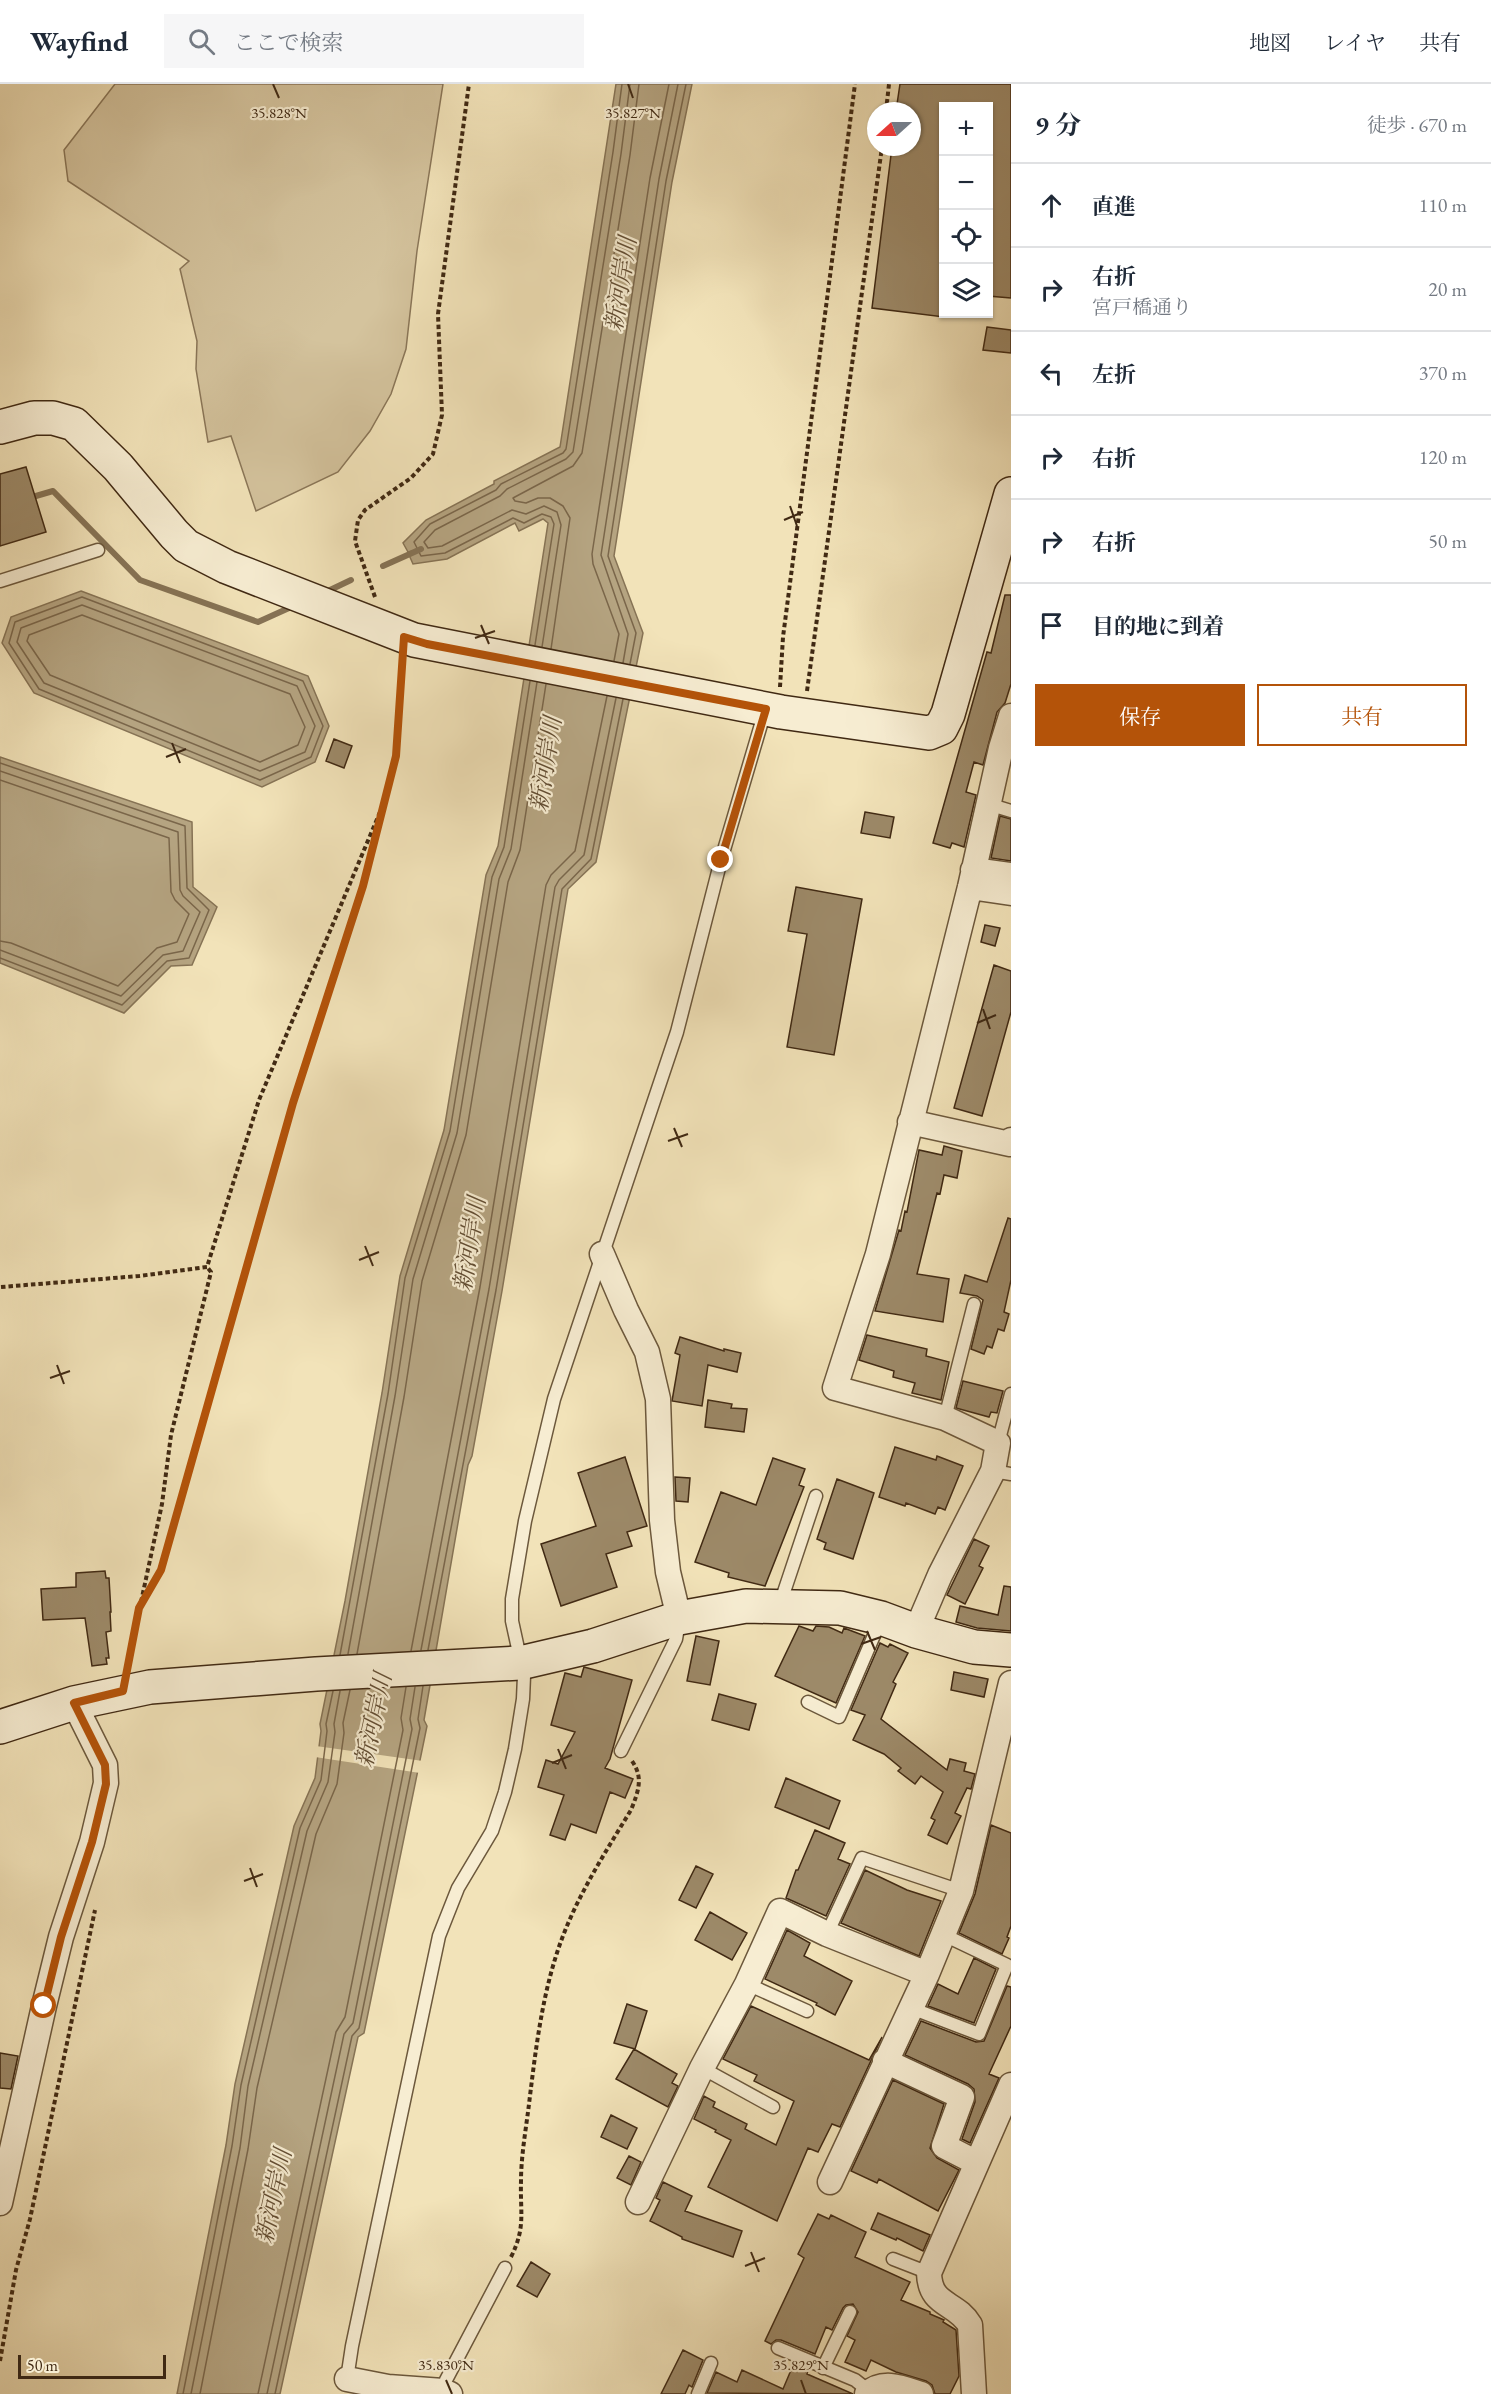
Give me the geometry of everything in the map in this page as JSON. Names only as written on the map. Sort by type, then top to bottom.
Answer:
[{"type":"street","points":[[0,427],[44,418],[74,424],[118,467],[186,546],[227,567],[409,638],[929,733],[941,728],[948,714],[1011,494]]},
{"type":"street","points":[[916,1631],[940,1575],[1002,1473],[998,1443],[945,1418],[835,1388],[878,1254],[1011,716]]},
{"type":"street","points":[[971,878],[1011,875]]},
{"type":"street","points":[[971,878],[1011,893]]},
{"type":"street","points":[[910,1122],[1010,1144],[1011,1140]]},
{"type":"street","points":[[602,1254],[647,1352],[658,1399],[662,1520],[668,1572],[679,1618]]},
{"type":"street","points":[[0,1727],[74,1703],[136,1689],[306,1675],[520,1663],[593,1646],[679,1618],[730,1608],[779,1605],[840,1608],[881,1618],[916,1631],[974,1647],[1011,1650]]},
{"type":"street","points":[[830,2182],[927,1974],[961,1891],[1011,1683]]},
{"type":"street","points":[[0,2203],[61,1937],[92,1842],[106,1784],[105,1765],[74,1703]]},
{"type":"street","points":[[638,2202],[702,2068],[747,1984],[780,1911],[827,1934],[927,1974]]},
{"type":"street","points":[[885,2061],[962,2097],[944,2146],[977,2163]]},
{"type":"street","points":[[974,2394],[970,2325],[966,2318],[936,2297],[929,2286],[929,2273],[1011,2085]]},
{"type":"street","points":[[347,2379],[388,2387],[434,2392]]},
{"type":"street","points":[[868,2393],[891,2385],[921,2394]]},
{"type":"lane","points":[[0,581],[98,550]]},
{"type":"lane","points":[[347,2379],[352,2346],[439,1936],[458,1888],[492,1831],[505,1792],[523,1699],[524,1676],[512,1621],[512,1599],[525,1521],[554,1399],[677,1032],[721,860],[775,705]]},
{"type":"lane","points":[[988,804],[1011,811]]},
{"type":"lane","points":[[945,1418],[974,1304]]},
{"type":"lane","points":[[998,1443],[1011,1394]]},
{"type":"lane","points":[[779,1605],[816,1496]]},
{"type":"lane","points":[[621,1751],[676,1639],[679,1632],[679,1618]]},
{"type":"lane","points":[[808,1702],[839,1717],[881,1618]]},
{"type":"lane","points":[[827,1934],[862,1858],[961,1891]]},
{"type":"lane","points":[[910,2007],[979,2034],[1009,1961],[944,1935]]},
{"type":"lane","points":[[747,1984],[807,2011]]},
{"type":"lane","points":[[702,2068],[773,2107]]},
{"type":"lane","points":[[893,2259],[929,2273]]},
{"type":"lane","points":[[434,2392],[446,2380],[505,2268]]},
{"type":"lane","points":[[824,2368],[850,2312]]},
{"type":"lane","points":[[778,2348],[855,2380],[868,2393]]},
{"type":"lane","points":[[698,2394],[711,2363]]},
{"type":"path","points":[[374,624],[378,606],[358,555],[355,541],[356,530],[358,520],[365,510],[411,478],[433,454],[442,415],[438,314],[469,84]]},
{"type":"path","points":[[775,705],[855,84]]},
{"type":"path","points":[[887,102],[889,84]]},
{"type":"path","points":[[775,705],[807,691],[881,156]]},
{"type":"path","points":[[139,1608],[161,1570],[293,1103],[363,886],[396,756],[409,638]]},
{"type":"path","points":[[207,1267],[259,1100],[385,800]]},
{"type":"path","points":[[1,1287],[139,1276],[207,1267]]},
{"type":"path","points":[[136,1689],[139,1608],[162,1504],[171,1435],[211,1272],[207,1267]]},
{"type":"path","points":[[505,2268],[520,2238],[522,2214],[520,2181],[529,2104],[539,2029],[556,1956],[573,1912],[631,1810],[638,1792],[640,1778],[637,1770],[634,1763],[621,1751]]},
{"type":"path","points":[[0,2361],[16,2270],[30,2219],[95,1908]]},
{"type":"shaded area","points":[[115,84],[443,84],[417,251],[406,349],[391,394],[370,431],[338,472],[256,511],[231,436],[208,442],[196,369],[197,341],[180,269],[189,261],[68,181],[64,150]]},
{"type":"water","name":"新河岸川","points":[[616,84],[692,84],[672,182],[614,556],[643,633],[596,862],[568,889],[502,1291],[472,1456],[468,1465],[424,1720],[427,1726],[364,2033],[358,2037],[280,2394],[177,2394],[226,2145],[235,2084],[294,1826],[315,1778],[320,1724],[345,1601],[400,1276],[444,1130],[486,875],[498,846],[548,523],[543,519],[519,531],[515,523],[447,559],[413,564],[409,555],[413,551],[408,552],[403,543],[426,520],[560,447]]},
{"type":"water","points":[[81,591],[308,676],[329,726],[315,762],[262,787],[34,693],[2,643],[11,617]]},
{"type":"water","points":[[0,757],[192,822],[193,887],[217,907],[192,965],[171,966],[124,1013],[0,963]]},
{"type":"pier","points":[[316,1746],[423,1761],[420,1773],[315,1757]]},
{"type":"building","points":[[900,84],[1011,84],[1011,298],[993,296],[993,102],[939,102],[939,316],[872,308],[891,156],[921,156],[921,102],[897,102]]},
{"type":"building","points":[[987,327],[1011,330],[1011,353],[983,350]]},
{"type":"building","points":[[26,467],[46,532],[0,546],[0,474]]},
{"type":"building","points":[[1005,595],[1011,595],[1011,684],[1005,703],[997,712],[983,765],[974,762],[966,792],[976,795],[964,847],[952,843],[950,848],[933,843],[987,652],[991,653]]},
{"type":"building","points":[[334,739],[352,746],[344,768],[326,761]]},
{"type":"building","points":[[865,812],[894,817],[890,838],[861,833]]},
{"type":"building","points":[[1000,816],[1011,819],[1011,861],[991,858]]},
{"type":"building","points":[[796,887],[862,899],[834,1055],[787,1047],[807,934],[788,931]]},
{"type":"building","points":[[985,925],[1000,928],[995,946],[981,942]]},
{"type":"building","points":[[994,965],[1011,971],[1011,1012],[982,1116],[954,1108]]},
{"type":"building","points":[[944,1146],[962,1151],[957,1178],[944,1175],[940,1194],[937,1193],[917,1274],[949,1279],[943,1322],[875,1311],[899,1230],[901,1231],[905,1211],[907,1212],[919,1150],[942,1155]]},
{"type":"building","points":[[1008,1218],[1011,1219],[1011,1280],[1004,1312],[1009,1314],[1004,1331],[998,1329],[992,1348],[987,1346],[984,1354],[971,1349],[983,1300],[977,1296],[960,1293],[965,1275],[987,1282]]},
{"type":"building","points":[[867,1335],[927,1349],[926,1356],[949,1362],[941,1400],[912,1393],[915,1383],[893,1377],[894,1371],[859,1360]]},
{"type":"building","points":[[680,1337],[724,1351],[724,1349],[741,1353],[737,1372],[708,1365],[702,1406],[672,1401],[680,1355],[675,1353]]},
{"type":"building","points":[[963,1381],[1003,1391],[997,1413],[991,1412],[989,1417],[956,1408]]},
{"type":"building","points":[[708,1400],[732,1404],[731,1408],[747,1409],[744,1432],[705,1427]]},
{"type":"building","points":[[895,1447],[936,1460],[937,1456],[963,1466],[945,1510],[938,1507],[935,1514],[906,1503],[905,1506],[879,1497]]},
{"type":"building","points":[[625,1457],[647,1526],[627,1532],[632,1546],[606,1554],[617,1587],[561,1606],[541,1544],[596,1526],[578,1473]]},
{"type":"building","points":[[773,1458],[805,1469],[799,1485],[804,1487],[765,1586],[728,1577],[729,1573],[695,1562],[721,1492],[756,1505]]},
{"type":"building","points":[[675,1477],[690,1478],[688,1502],[676,1501]]},
{"type":"building","points":[[837,1479],[874,1493],[853,1559],[824,1549],[826,1543],[817,1539]]},
{"type":"building","points":[[974,1539],[989,1546],[979,1566],[983,1568],[965,1604],[947,1595]]},
{"type":"building","points":[[105,1571],[106,1578],[109,1578],[111,1612],[111,1631],[106,1632],[109,1658],[106,1658],[107,1664],[92,1666],[85,1618],[43,1620],[41,1589],[76,1587],[76,1573]]},
{"type":"building","points":[[1004,1586],[1011,1587],[1011,1631],[977,1628],[956,1622],[960,1606],[998,1615]]},
{"type":"building","points":[[799,1626],[813,1631],[816,1626],[829,1627],[842,1633],[844,1628],[865,1636],[836,1703],[775,1676]]},
{"type":"building","points":[[696,1636],[719,1641],[710,1685],[687,1681]]},
{"type":"building","points":[[880,1643],[888,1647],[890,1644],[908,1653],[893,1682],[896,1684],[881,1719],[947,1770],[950,1759],[966,1763],[964,1771],[975,1774],[971,1789],[967,1788],[955,1813],[961,1816],[947,1844],[928,1835],[935,1820],[931,1818],[943,1792],[921,1776],[915,1784],[898,1771],[901,1768],[884,1754],[853,1740],[865,1715],[851,1710]]},
{"type":"building","points":[[584,1667],[632,1680],[610,1759],[605,1768],[633,1779],[625,1798],[610,1792],[596,1833],[571,1824],[565,1840],[550,1835],[564,1795],[538,1787],[546,1760],[558,1764],[575,1732],[551,1725],[565,1673],[581,1677]]},
{"type":"building","points":[[954,1672],[988,1679],[984,1697],[951,1690]]},
{"type":"building","points":[[719,1694],[756,1704],[749,1730],[712,1720]]},
{"type":"building","points":[[786,1778],[840,1801],[829,1829],[775,1807]]},
{"type":"building","points":[[991,1825],[1011,1833],[1011,1926],[1002,1954],[959,1933],[975,1894]]},
{"type":"building","points":[[815,1830],[845,1843],[838,1859],[850,1864],[826,1916],[786,1898]]},
{"type":"building","points":[[696,1866],[713,1874],[696,1908],[679,1900]]},
{"type":"building","points":[[865,1870],[907,1890],[941,1901],[919,1956],[841,1923]]},
{"type":"building","points":[[710,1912],[747,1933],[732,1960],[695,1940]]},
{"type":"building","points":[[787,1930],[810,1943],[804,1956],[852,1981],[835,2015],[816,2005],[817,2003],[765,1979]]},
{"type":"building","points":[[974,1958],[996,1969],[974,2023],[928,2006],[938,1984],[958,1994]]},
{"type":"building","points":[[1007,1986],[1011,1987],[1011,2026],[989,2074],[999,2078],[970,2143],[962,2139],[975,2102],[974,2089],[968,2084],[905,2055],[921,2021],[976,2042],[984,2041]]},
{"type":"building","points":[[627,2004],[647,2011],[635,2049],[614,2043]]},
{"type":"building","points":[[751,2006],[869,2060],[882,2037],[840,2127],[832,2124],[818,2152],[808,2148],[777,2221],[708,2187],[731,2140],[694,2119],[704,2096],[715,2102],[713,2107],[747,2124],[745,2129],[776,2145],[794,2101],[754,2081],[757,2075],[723,2059]]},
{"type":"building","points":[[634,2049],[677,2074],[672,2083],[678,2086],[668,2107],[616,2079]]},
{"type":"building","points":[[0,2053],[18,2056],[11,2089],[0,2088]]},
{"type":"building","points":[[893,2080],[944,2104],[930,2148],[937,2158],[959,2170],[938,2211],[879,2179],[877,2183],[851,2171]]},
{"type":"building","points":[[611,2115],[637,2128],[627,2149],[601,2137]]},
{"type":"building","points":[[629,2156],[641,2162],[631,2185],[617,2178]]},
{"type":"building","points":[[663,2182],[692,2196],[685,2211],[742,2231],[733,2257],[682,2239],[650,2221],[660,2200],[656,2198]]},
{"type":"building","points":[[878,2213],[930,2235],[923,2251],[897,2238],[896,2240],[871,2229]]},
{"type":"building","points":[[818,2214],[829,2219],[831,2215],[866,2232],[855,2257],[910,2282],[901,2300],[930,2312],[956,2330],[959,2376],[950,2394],[935,2394],[932,2385],[926,2381],[896,2372],[871,2360],[866,2371],[845,2362],[855,2340],[847,2336],[858,2312],[853,2304],[843,2308],[832,2330],[826,2327],[815,2354],[781,2340],[776,2340],[771,2344],[765,2341],[804,2258],[798,2254]]},
{"type":"building","points":[[531,2262],[550,2274],[537,2297],[517,2286]]},
{"type":"building","points":[[683,2350],[703,2360],[692,2387],[689,2385],[685,2394],[661,2394]]},
{"type":"building","points":[[794,2363],[808,2370],[807,2374],[853,2394],[707,2393],[716,2372],[737,2382],[742,2370],[783,2389]]},
{"type":"waterway","points":[[29,498],[53,491],[140,580],[258,622],[289,608]]},
{"type":"waterway","points":[[383,566],[421,549]]},
{"type":"waterway","points":[[330,590],[351,580]]},
{"type":"route","points":[[44,2006],[61,1937],[92,1842],[106,1784],[105,1765],[74,1703],[123,1691],[139,1608],[161,1570],[293,1103],[363,886],[396,756],[404,637],[427,644],[766,709],[721,860]]}]
